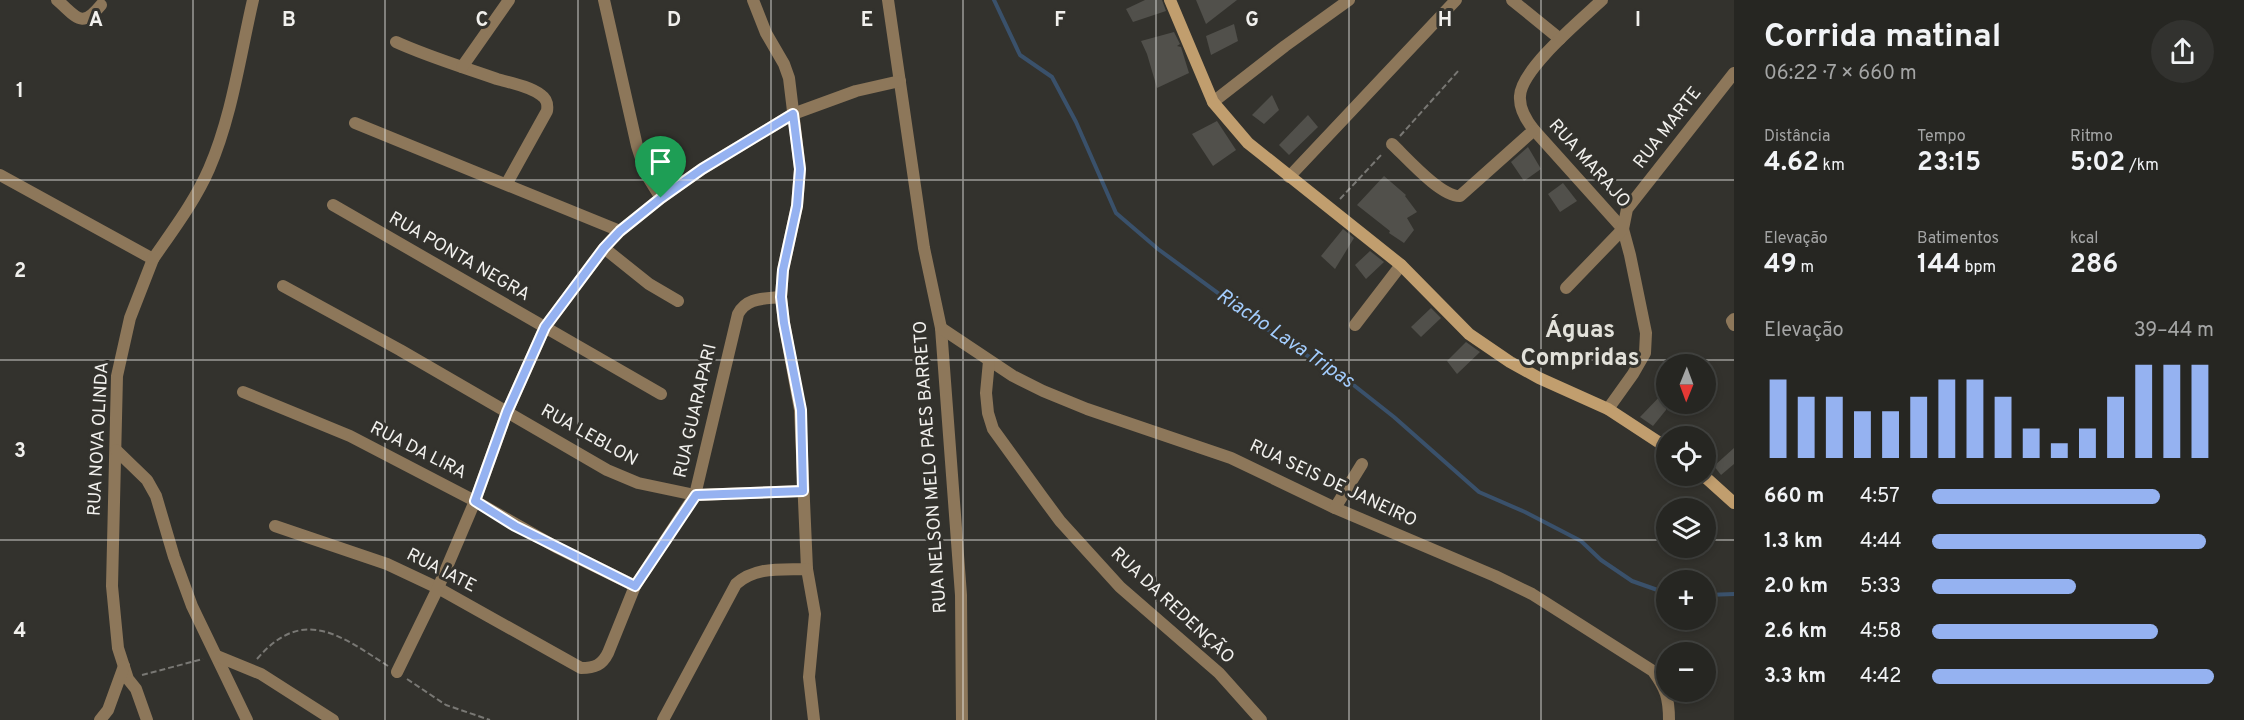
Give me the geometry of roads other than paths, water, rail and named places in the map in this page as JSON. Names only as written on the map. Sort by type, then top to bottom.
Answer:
[{"type":"main road","points":[[1170,0],[1213,102],[1248,144],[1401,265],[1469,334],[1539,378],[1608,409],[1656,440]]},
{"type":"main road","points":[[1715,486],[1734,503]]},
{"type":"street","points":[[57,0],[82,19],[92,17],[102,5]]},
{"type":"street","name":"RUA NOVA OLINDA","points":[[147,720],[140,698],[128,679],[118,648],[112,586],[117,376],[135,300],[153,259],[195,196],[216,151],[225,123],[253,0]]},
{"type":"street","points":[[462,67],[509,0]]},
{"type":"street","points":[[604,0],[637,146],[646,174],[661,198]]},
{"type":"street","points":[[753,0],[766,33],[784,64],[789,78],[800,169],[797,206],[783,270],[781,297],[801,410],[807,568],[815,614],[809,676],[814,720]]},
{"type":"street","name":"RUA NELSON MELO PAES BARRETO","points":[[888,0],[924,248],[941,327],[961,595],[962,720]]},
{"type":"street","points":[[1213,102],[1349,0]]},
{"type":"street","points":[[1290,177],[1456,0]]},
{"type":"street","points":[[1512,0],[1560,39]]},
{"type":"street","name":"RUA MARAJO","points":[[1602,0],[1560,39],[1522,84],[1520,96],[1526,119],[1534,130],[1623,229],[1646,333],[1645,353],[1634,374],[1608,409]]},
{"type":"street","points":[[396,42],[540,94],[548,105],[539,128],[507,183]]},
{"type":"street","name":"RUA MARTE","points":[[1566,288],[1623,229],[1627,209],[1734,73]]},
{"type":"street","points":[[397,672],[438,588],[475,501],[507,412],[545,327],[604,248],[620,231],[661,198],[702,169],[793,114],[856,91],[900,81]]},
{"type":"street","points":[[355,123],[441,159],[507,183],[620,231]]},
{"type":"street","points":[[1392,144],[1439,187],[1454,196],[1460,195],[1534,130]]},
{"type":"street","points":[[0,176],[153,259]]},
{"type":"street","name":"RUA PONTA NEGRA","points":[[333,205],[661,394]]},
{"type":"street","points":[[604,248],[650,284],[678,301]]},
{"type":"street","points":[[1355,325],[1401,265]]},
{"type":"street","name":"RUA LEBLON","points":[[283,286],[607,470],[638,483],[696,495],[803,491]]},
{"type":"street","name":"RUA GUARAPARI","points":[[581,668],[598,666],[604,661],[635,586],[696,495],[738,314],[746,303],[754,299],[781,297]]},
{"type":"street","points":[[1734,319],[1732,321],[1734,325]]},
{"type":"street","name":"RUA SEIS DE JANEIRO","points":[[941,327],[989,361],[1043,391],[1087,409],[1232,458],[1335,508],[1532,594],[1653,671],[1665,688],[1669,703],[1669,720]]},
{"type":"street","name":"RUA DA REDENÇÃO","points":[[989,361],[986,393],[988,413],[993,429],[1060,521],[1120,587],[1219,673],[1261,720]]},
{"type":"street","name":"RUA DA LIRA","points":[[243,392],[350,436],[475,501],[536,537],[635,586]]},
{"type":"street","points":[[116,450],[147,480],[156,496],[184,585],[247,720]]},
{"type":"street","points":[[1335,508],[1362,464]]},
{"type":"street","name":"RUA IATE","points":[[275,526],[387,564],[438,588],[581,668]]},
{"type":"street","points":[[663,720],[736,584],[746,575],[759,571],[807,568]]},
{"type":"street","points":[[218,656],[249,668],[333,720]]},
{"type":"street","points":[[100,720],[108,710],[124,666]]},
{"type":"waterway","name":"Riacho Lava Tripas","points":[[994,0],[1020,55],[1052,77],[1076,122],[1116,213],[1158,249],[1279,338],[1351,383],[1394,417],[1479,492],[1525,512],[1581,541],[1601,560],[1632,581],[1656,589]]},
{"type":"waterway","name":"Riacho Lava Tripas","points":[[1716,595],[1734,594]]},
{"type":"district","name":"Águas Compridas","points":[[1580,345]]}]
